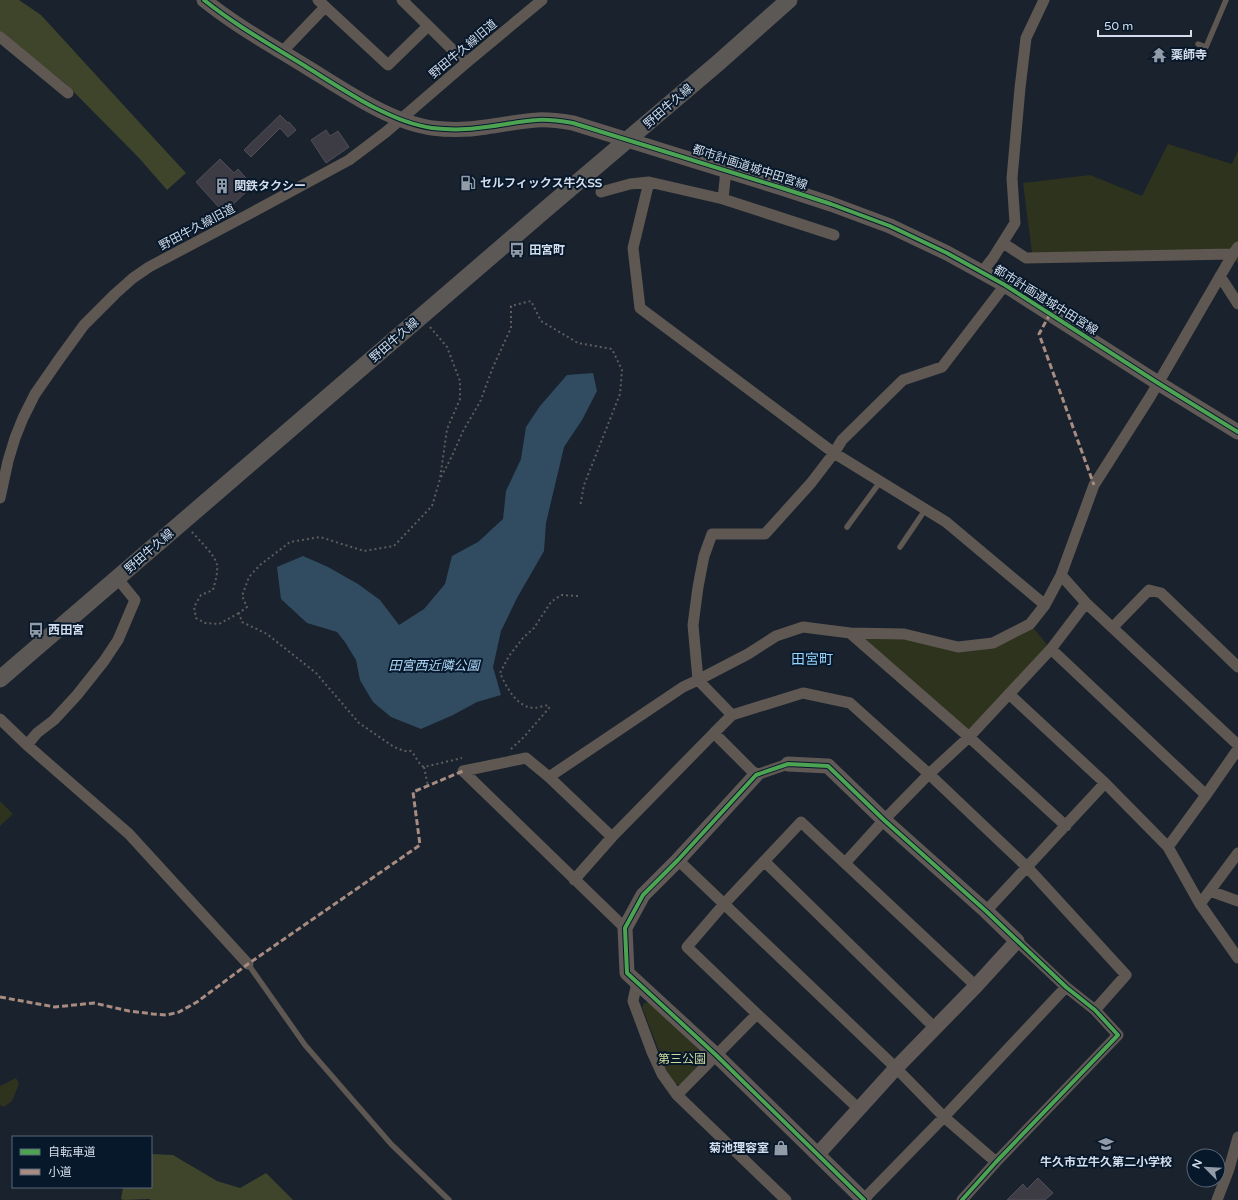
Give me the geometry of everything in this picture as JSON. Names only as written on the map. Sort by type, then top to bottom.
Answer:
[{"type":"main road","name":"野田牛久線","points":[[0,679],[117,578],[186,526],[421,316],[628,140],[789,0]]},
{"type":"street","name":"都市計画道城中田宮線","points":[[204,0],[233,22],[349,92],[400,120],[431,128],[457,129],[538,120],[553,120],[577,124],[831,204],[890,226],[947,253],[982,272],[1238,432]]},
{"type":"street","points":[[402,0],[466,63]]},
{"type":"street","name":"野田牛久線旧道","points":[[0,498],[8,461],[15,438],[23,418],[36,394],[84,325],[114,294],[149,267],[349,160],[400,120],[542,0]]},
{"type":"street","points":[[982,272],[1003,243],[1015,223],[1012,178],[1026,38],[1044,0]]},
{"type":"street","points":[[282,52],[322,3],[388,65],[428,26]]},
{"type":"street","points":[[0,37],[68,93]]},
{"type":"street","points":[[723,199],[726,170]]},
{"type":"street","points":[[649,182],[634,248],[640,308],[834,453],[946,522],[1045,605]]},
{"type":"street","points":[[601,192],[630,184],[649,182],[723,199],[834,235]]},
{"type":"street","points":[[1003,243],[1026,258],[1235,251]]},
{"type":"street","points":[[549,777],[683,687],[748,654],[776,636],[803,627],[850,633],[904,634],[958,647],[993,643],[1030,624],[1045,605],[1061,575],[1094,485],[1158,383],[1235,251]]},
{"type":"street","points":[[1220,276],[1238,304]]},
{"type":"street","points":[[732,714],[698,680],[693,625],[704,556],[712,534],[765,534],[811,483],[842,440],[903,380],[942,367],[1005,286]]},
{"type":"street","points":[[1061,575],[1086,603],[1238,745]]},
{"type":"street","points":[[27,745],[37,733],[54,720],[77,695],[104,661],[118,640],[135,600],[117,578]]},
{"type":"street","points":[[1113,627],[1149,590],[1161,592],[1238,666]]},
{"type":"street","points":[[845,863],[929,774],[969,737],[1051,649],[1086,603]]},
{"type":"street","points":[[850,633],[969,737],[1066,826]]},
{"type":"street","points":[[1051,649],[1206,795]]},
{"type":"street","points":[[574,880],[612,837],[732,714],[803,692],[850,703],[929,774],[1028,868],[1126,975],[1095,1010]]},
{"type":"street","points":[[1009,694],[1105,783],[1168,847],[1200,904],[1238,958]]},
{"type":"street","points":[[0,719],[27,745],[129,834],[248,964]]},
{"type":"street","points":[[714,733],[756,775]]},
{"type":"street","points":[[1168,847],[1238,749]]},
{"type":"street","points":[[612,837],[549,777],[526,758],[463,772],[625,928]]},
{"type":"street","points":[[962,1200],[996,1162],[1118,1035],[1095,1010],[1066,987],[986,911],[884,820],[828,766],[788,764],[756,775],[678,860],[643,895],[625,928],[627,973],[716,1055],[863,1200],[944,1117],[1066,987]]},
{"type":"street","points":[[986,911],[1028,868],[1105,783]]},
{"type":"street","points":[[859,1109],[687,947],[724,904],[801,822],[976,986]]},
{"type":"street","points":[[1200,904],[1238,853]]},
{"type":"street","points":[[678,860],[896,1068],[944,1117],[996,1162]]},
{"type":"street","points":[[764,861],[935,1028]]},
{"type":"street","points":[[1210,891],[1238,901]]},
{"type":"street","points":[[818,1154],[896,1068],[1017,942]]},
{"type":"street","points":[[637,982],[633,1001],[662,1074],[677,1095],[786,1200]]},
{"type":"street","points":[[677,1095],[757,1014]]},
{"type":"street","points":[[1217,1200],[1233,1170],[1238,1137]]},
{"type":"lane","points":[[1198,44],[1206,47],[1226,0]]},
{"type":"lane","points":[[846,527],[880,482]]},
{"type":"lane","points":[[900,547],[925,510]]},
{"type":"lane","points":[[248,964],[305,1045],[391,1144],[449,1200]]},
{"type":"path","points":[[440,479],[463,431],[480,402],[493,366],[512,328],[511,306],[531,301],[541,321],[578,343],[612,350],[622,370],[620,394],[584,485],[580,507]]},
{"type":"path","points":[[186,526],[206,547],[217,563],[216,578],[212,590],[201,595],[194,607],[196,618],[205,624],[219,624],[247,607],[242,596],[249,577],[260,565],[290,542],[320,537],[364,551],[394,546],[432,506],[440,479],[447,429],[460,399],[460,381],[447,347],[421,316]]},
{"type":"path","points":[[508,751],[524,737],[549,708],[548,705],[534,708],[518,703],[504,683],[500,673],[509,656],[523,638],[534,628],[551,602],[561,595],[578,596]]},
{"type":"path","points":[[239,613],[242,622],[267,634],[316,673],[359,723],[394,747],[404,751],[411,751],[421,766],[424,767],[428,786]]},
{"type":"path","points":[[424,767],[464,758]]},
{"type":"green space","points":[[0,0],[19,0],[41,15],[186,173],[167,190],[139,158],[65,83],[0,32]]},
{"type":"green space","points":[[1168,144],[1232,164],[1238,150],[1238,264],[1232,254],[1032,253],[1023,183],[1090,175],[1142,196]]},
{"type":"green space","points":[[1030,624],[1051,649],[969,737],[850,633],[904,634],[958,647],[993,643]]},
{"type":"green space","points":[[0,801],[13,814],[0,826]]},
{"type":"green space","name":"第三公園","points":[[649,1002],[655,1006],[703,1054],[706,1062],[682,1086],[674,1083],[670,1079],[642,1007],[644,1003]]},
{"type":"green space","points":[[16,1078],[19,1084],[12,1101],[4,1107],[0,1105],[0,1086]]},
{"type":"green space","points":[[152,1154],[173,1155],[217,1181],[240,1188],[266,1173],[293,1200],[124,1200],[121,1199],[123,1188],[152,1188]]},
{"type":"water","name":"田宮西近隣公園","points":[[593,373],[597,391],[582,420],[564,447],[546,523],[544,551],[517,598],[501,631],[493,667],[501,695],[477,702],[453,715],[421,729],[391,717],[373,702],[360,680],[356,660],[337,632],[307,623],[281,599],[277,567],[303,556],[328,567],[358,584],[380,600],[399,625],[424,609],[445,584],[452,556],[478,542],[503,519],[506,491],[521,459],[526,427],[540,406],[567,375]]},
{"type":"building","points":[[280,115],[296,130],[288,137],[280,128],[251,157],[244,150]]},
{"type":"building","points":[[326,130],[330,136],[338,131],[349,147],[326,163],[311,140]]},
{"type":"building","name":"関鉄タクシー","points":[[220,159],[234,173],[238,169],[251,184],[247,188],[249,189],[224,213],[196,182]]},
{"type":"building","points":[[1038,1178],[1053,1193],[1045,1200],[1007,1200],[1023,1184],[1027,1189]]},
{"type":"marked path","points":[[1050,314],[1039,334],[1094,485]]},
{"type":"marked path","points":[[0,997],[55,1007],[94,1003],[129,1011],[153,1014],[167,1015],[179,1012],[197,1002],[248,964],[420,845],[413,792],[463,771]]},
{"type":"cycle path","points":[[204,0],[241,26],[350,94],[382,112],[416,125],[432,128],[459,129],[479,128],[537,120],[573,123],[782,188],[890,226],[947,253],[1005,285],[1158,383],[1238,432]]},
{"type":"cycle path","points":[[864,1200],[716,1055],[627,973],[625,928],[643,895],[678,860],[756,775],[788,764],[828,766],[884,820],[986,911],[1066,987],[1095,1010],[1118,1035],[996,1162],[962,1200]]},
{"type":"place","name":"薬師寺","points":[[1159,55]]},
{"type":"place","name":"セルフィックス牛久SS","points":[[468,183]]},
{"type":"place","name":"関鉄タクシー","points":[[222,186]]},
{"type":"place","name":"田宮町","points":[[517,250]]},
{"type":"place","name":"西田宮","points":[[36,630]]},
{"type":"place","name":"牛久市立牛久第二小学校","points":[[1106,1144]]},
{"type":"place","name":"菊池理容室","points":[[781,1148]]},
{"type":"district","name":"田宮町","points":[[812,659]]}]
